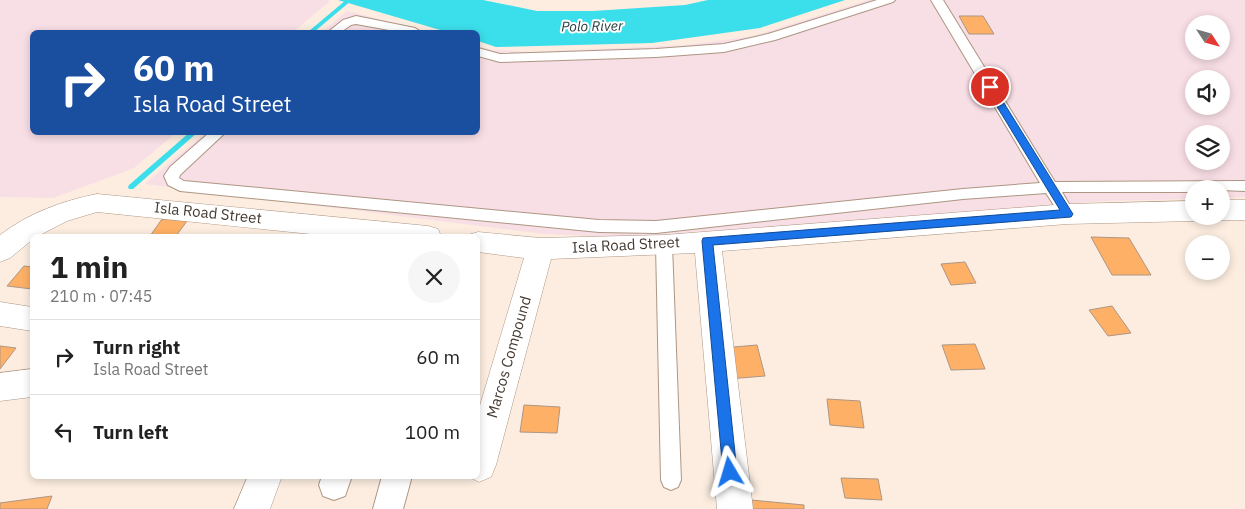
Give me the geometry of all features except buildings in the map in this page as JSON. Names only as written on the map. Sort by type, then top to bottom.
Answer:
[{"type":"street","name":"Isla Road Street","points":[[1,249],[23,233],[60,212],[96,202],[341,232],[383,234]]},
{"type":"street","points":[[1230,210],[1245,210]]},
{"type":"street","name":"Isla Road Street","points":[[480,242],[540,249],[664,245],[1067,214],[1185,211]]},
{"type":"street","points":[[707,241],[735,509]]},
{"type":"street","name":"Marcos Compound","points":[[480,464],[540,249]]},
{"type":"street","points":[[0,314],[30,319]]},
{"type":"street","points":[[0,387],[30,383]]},
{"type":"street","points":[[252,509],[264,479]]},
{"type":"street","points":[[388,509],[397,479]]},
{"type":"lane","points":[[480,53],[500,58],[656,53],[724,48],[771,37],[889,0]]},
{"type":"lane","points":[[937,0],[1067,214]]},
{"type":"lane","points":[[337,30],[347,22],[356,20],[404,30]]},
{"type":"lane","points":[[216,135],[175,171],[171,176],[173,181],[180,186],[599,226],[656,227],[963,194],[1051,187],[1245,186]]},
{"type":"lane","points":[[664,245],[671,480]]},
{"type":"shaded area","points":[[0,0],[330,1],[295,30],[30,30],[30,135],[174,135],[134,168],[53,198],[0,197]]},
{"type":"shaded area","points":[[868,0],[1245,0],[1245,197],[1230,198],[1230,180],[1185,180],[1185,199],[1102,201],[637,238],[545,234],[145,184],[203,135],[480,135],[480,47],[493,50],[532,52],[686,45],[753,36]]},
{"type":"shaded area","points":[[347,11],[423,30],[324,30]]},
{"type":"water","name":"Polo River","points":[[338,0],[483,0],[537,11],[593,11],[685,5],[708,0],[845,0],[760,28],[652,43],[496,47],[480,42],[480,30],[440,30]]},
{"type":"waterway","points":[[313,30],[349,0]]},
{"type":"waterway","points":[[131,187],[192,135]]},
{"type":"route","points":[[730,472],[707,241],[1067,214],[990,87]]}]
